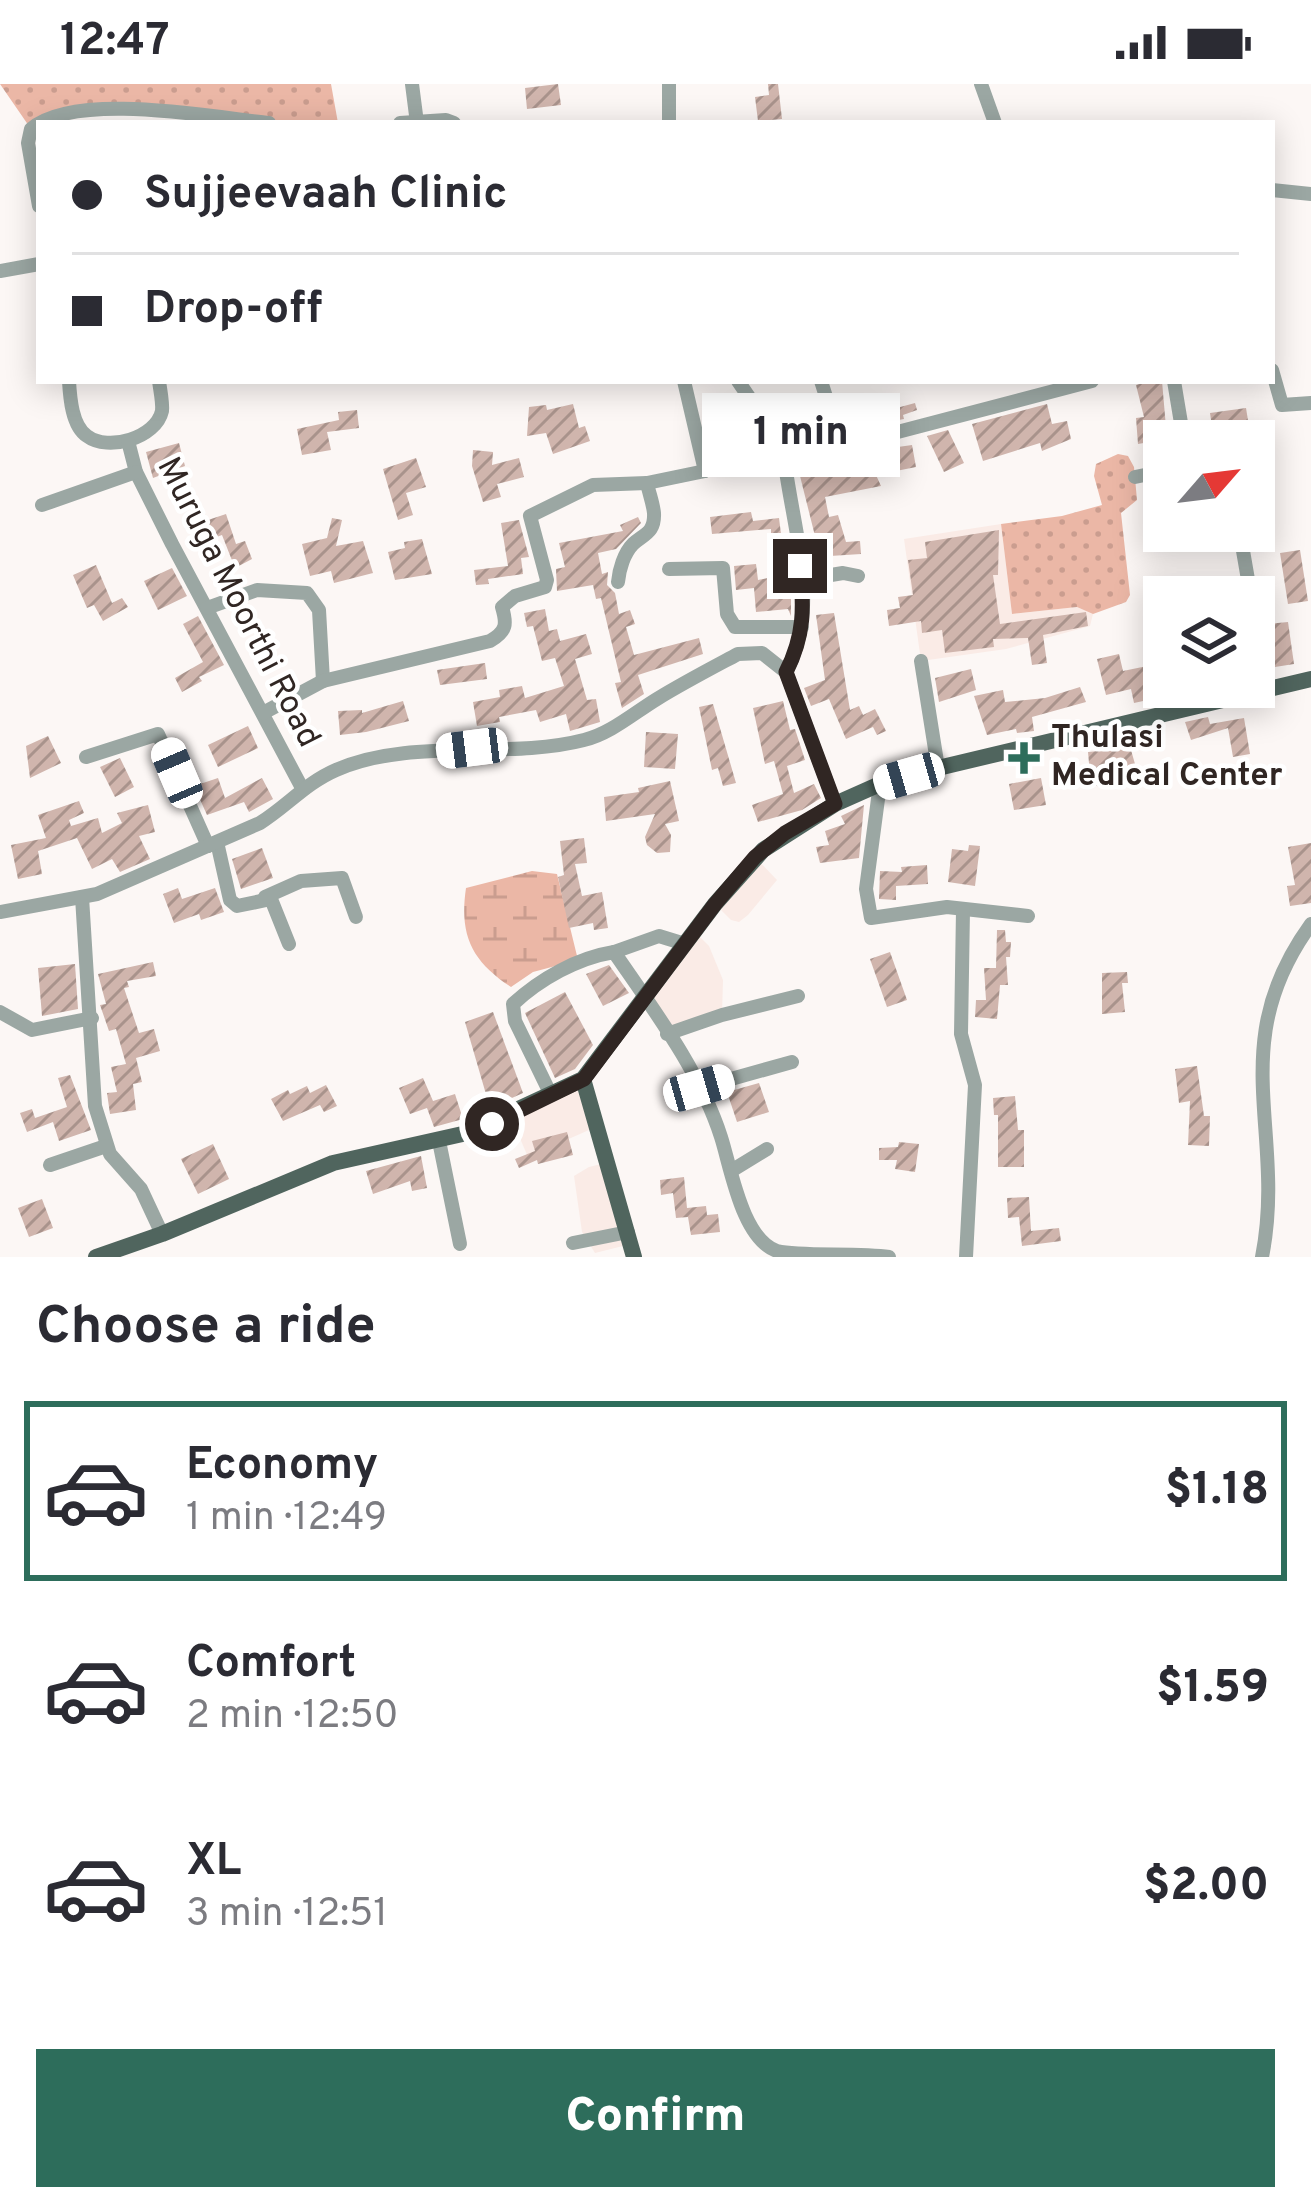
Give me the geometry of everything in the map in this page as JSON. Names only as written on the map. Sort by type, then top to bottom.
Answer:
[{"type":"main road","points":[[1275,687],[1311,680]]},
{"type":"main road","points":[[96,1257],[333,1163],[439,1141],[492,1124],[584,1079],[755,857],[835,804],[880,784],[938,768],[1188,708]]},
{"type":"main road","points":[[584,1079],[634,1257]]},
{"type":"street","points":[[412,84],[417,120]]},
{"type":"street","points":[[669,84],[669,120]]},
{"type":"street","points":[[981,84],[994,120]]},
{"type":"street","points":[[48,120],[116,108],[218,120]]},
{"type":"street","points":[[36,124],[28,142],[36,189]]},
{"type":"street","points":[[1275,190],[1311,194]]},
{"type":"street","points":[[0,271],[36,265]]},
{"type":"street","points":[[1275,380],[1282,405],[1311,403]]},
{"type":"street","points":[[69,384],[85,436],[102,442],[128,441],[154,425],[162,410],[159,384]]},
{"type":"street","points":[[685,384],[705,471]]},
{"type":"street","points":[[740,384],[753,404],[782,418],[829,404]]},
{"type":"street","points":[[822,384],[840,442]]},
{"type":"street","points":[[263,713],[323,681],[503,634],[506,601],[539,592],[547,580],[530,516],[593,485],[647,483],[705,471],[712,461],[867,440],[1081,384]]},
{"type":"street","points":[[1174,384],[1180,420]]},
{"type":"street","points":[[782,418],[805,604],[800,646],[786,672]]},
{"type":"street","name":"Muruga Moorthi Road","points":[[128,441],[136,472],[302,788]]},
{"type":"street","points":[[42,505],[136,472]]},
{"type":"street","points":[[1136,477],[1143,475]]},
{"type":"street","points":[[618,582],[631,546],[647,537],[651,528],[654,516],[647,483]]},
{"type":"street","points":[[669,569],[723,568],[727,614],[735,628],[802,627]]},
{"type":"street","points":[[801,580],[843,573],[858,576]]},
{"type":"street","points":[[206,608],[257,590],[307,593],[319,610],[323,681]]},
{"type":"street","points":[[0,912],[97,894],[283,809],[302,788],[338,769],[386,758],[472,748],[553,746],[592,738],[738,654],[762,653],[786,672],[835,804]]},
{"type":"street","points":[[921,661],[938,768]]},
{"type":"street","points":[[86,757],[158,734],[213,844],[230,900],[237,906],[301,881],[342,878],[356,917]]},
{"type":"street","points":[[880,784],[866,889],[871,918],[889,919],[933,908],[1028,916]]},
{"type":"street","points":[[82,897],[95,1106],[106,1146],[141,1189],[162,1234]]},
{"type":"street","points":[[266,897],[279,915],[289,944]]},
{"type":"street","points":[[963,910],[961,1034],[975,1085],[966,1257]]},
{"type":"street","points":[[1262,1257],[1270,1219],[1261,1078],[1263,1030],[1284,969],[1311,924]]},
{"type":"street","points":[[551,1095],[514,1021],[513,1004],[584,960],[659,936],[685,944]]},
{"type":"street","points":[[614,952],[699,1088],[756,1236],[776,1251],[889,1257]]},
{"type":"street","points":[[668,1034],[798,996]]},
{"type":"street","points":[[0,1012],[32,1030],[92,1018]]},
{"type":"street","points":[[699,1088],[793,1062]]},
{"type":"street","points":[[439,1141],[460,1244]]},
{"type":"street","points":[[50,1165],[106,1146]]},
{"type":"street","points":[[731,1171],[767,1149]]},
{"type":"street","points":[[573,1243],[628,1232]]},
{"type":"shaded area","points":[[1001,524],[1012,614],[1077,607],[1093,614],[1090,626],[1006,649],[921,661],[904,539]]},
{"type":"shaded area","points":[[755,857],[777,880],[748,915],[739,922],[731,920],[715,904]]},
{"type":"shaded area","points":[[694,931],[709,946],[723,980],[722,1015],[667,1034],[646,999]]},
{"type":"shaded area","points":[[583,1079],[598,1126],[528,1157],[510,1115]]},
{"type":"shaded area","points":[[609,1162],[631,1244],[595,1253],[582,1232],[574,1176]]},
{"type":"green space","points":[[0,84],[331,84],[337,120],[238,120],[115,108],[67,120],[36,120],[36,128],[31,129]]},
{"type":"green space","points":[[1118,454],[1128,456],[1134,467],[1137,500],[1121,513],[1130,595],[1126,602],[1093,614],[1077,607],[1012,614],[1001,524],[1102,505],[1094,476],[1096,464]]},
{"type":"green space","points":[[532,871],[557,874],[578,960],[533,972],[511,987],[471,946],[465,920],[466,888]]},
{"type":"building","points":[[558,84],[561,105],[527,109],[525,88]]},
{"type":"building","points":[[768,84],[778,84],[782,119],[758,120],[755,97],[769,95]]},
{"type":"building","points":[[1162,384],[1165,420],[1143,420],[1143,443],[1138,444],[1136,418],[1144,417],[1136,385]]},
{"type":"building","points":[[867,403],[871,415],[915,403],[917,410],[903,415],[904,419],[850,429],[843,412]]},
{"type":"building","points":[[573,404],[579,428],[585,426],[590,441],[553,454],[546,433],[527,436],[529,407],[546,405],[547,410]]},
{"type":"building","points":[[1047,404],[1052,424],[1067,421],[1071,439],[1042,451],[1040,443],[983,461],[972,424]]},
{"type":"building","points":[[1246,408],[1248,420],[1211,420],[1210,413]]},
{"type":"building","points":[[357,410],[359,428],[327,432],[331,450],[302,455],[297,429],[339,420],[338,412]]},
{"type":"building","points":[[948,430],[964,463],[944,472],[927,436]]},
{"type":"building","points":[[179,443],[185,466],[153,478],[146,452]]},
{"type":"building","points":[[912,445],[916,467],[876,475],[881,486],[825,497],[829,517],[838,515],[846,542],[860,541],[861,554],[830,556],[832,564],[813,567],[811,550],[818,548],[797,464],[813,463],[815,472],[844,467],[842,455]]},
{"type":"building","points":[[473,450],[493,452],[492,465],[519,458],[524,477],[497,484],[501,497],[483,502],[472,466]]},
{"type":"building","points":[[416,458],[426,487],[406,493],[413,515],[398,520],[383,469]]},
{"type":"building","points":[[751,512],[753,521],[779,518],[781,534],[771,535],[771,529],[712,534],[710,517]]},
{"type":"building","points":[[226,514],[236,544],[245,541],[252,559],[235,568],[222,535],[211,539],[205,521]]},
{"type":"building","points":[[638,517],[641,523],[616,549],[598,553],[619,614],[630,610],[635,624],[626,627],[634,655],[699,638],[703,654],[638,675],[644,694],[622,708],[615,683],[621,682],[601,598],[596,599],[593,585],[557,591],[556,569],[565,567],[559,543],[623,531],[620,525]]},
{"type":"building","points":[[332,518],[342,520],[336,546],[363,541],[373,573],[334,583],[331,571],[310,576],[302,544],[327,538]]},
{"type":"building","points":[[519,520],[529,557],[521,558],[523,574],[476,585],[474,570],[508,566],[501,523]]},
{"type":"building","points":[[999,530],[998,575],[993,575],[1000,624],[1086,612],[1088,626],[1043,635],[1047,663],[1032,665],[1028,638],[993,639],[994,647],[945,653],[942,630],[922,633],[921,621],[889,626],[887,610],[900,608],[898,597],[913,595],[908,560],[927,558],[925,542]]},
{"type":"building","points":[[422,539],[432,574],[395,580],[388,552],[405,548],[404,542]]},
{"type":"building","points":[[1300,550],[1308,601],[1288,604],[1280,553]]},
{"type":"building","points":[[756,564],[758,580],[791,573],[791,616],[788,609],[756,612],[754,588],[736,590],[734,566]]},
{"type":"building","points":[[96,565],[112,603],[122,598],[128,607],[103,621],[94,605],[87,608],[73,575]]},
{"type":"building","points":[[172,568],[187,596],[158,610],[144,581]]},
{"type":"building","points":[[545,609],[549,631],[557,629],[560,641],[586,634],[592,654],[575,659],[587,700],[596,699],[600,722],[570,731],[566,714],[540,722],[536,710],[477,726],[473,702],[500,697],[499,690],[522,686],[525,698],[564,686],[555,658],[542,661],[533,626],[527,627],[524,613]]},
{"type":"building","points":[[834,613],[850,710],[859,706],[863,715],[875,709],[886,731],[877,735],[873,727],[846,739],[829,699],[811,706],[804,688],[825,680],[816,615]]},
{"type":"building","points":[[198,616],[224,665],[182,692],[175,678],[203,662],[183,624]]},
{"type":"building","points":[[1288,622],[1294,664],[1275,667],[1275,623]]},
{"type":"building","points":[[1119,654],[1123,671],[1143,667],[1143,701],[1134,703],[1131,689],[1106,695],[1097,659]]},
{"type":"building","points":[[485,663],[487,679],[440,685],[437,670]]},
{"type":"building","points":[[971,669],[976,690],[939,702],[935,678]]},
{"type":"building","points":[[1080,687],[1086,702],[1032,717],[1034,731],[1017,733],[1016,729],[987,735],[974,696],[1003,690],[1005,702],[1045,698]]},
{"type":"building","points":[[403,701],[409,721],[340,735],[338,711],[362,713]]},
{"type":"building","points":[[783,701],[805,760],[787,766],[794,793],[814,784],[821,798],[802,810],[758,822],[752,805],[783,794],[774,761],[765,764],[753,708]]},
{"type":"building","points":[[713,704],[736,783],[723,786],[718,768],[712,770],[699,707]]},
{"type":"building","points":[[1208,717],[1210,724],[1244,718],[1250,754],[1233,757],[1228,728],[1191,740],[1185,722]]},
{"type":"building","points":[[248,726],[258,748],[218,767],[208,745]]},
{"type":"building","points":[[646,732],[678,734],[675,769],[644,767]]},
{"type":"building","points":[[48,736],[61,763],[30,778],[26,746]]},
{"type":"building","points":[[1127,736],[1135,764],[1107,772],[1109,788],[1091,785],[1088,752],[1110,750],[1107,741]]},
{"type":"building","points":[[120,758],[134,787],[115,797],[100,767]]},
{"type":"building","points":[[218,778],[225,798],[262,778],[273,799],[249,812],[244,802],[207,815],[194,786]]},
{"type":"building","points":[[1041,778],[1046,805],[1014,810],[1009,784]]},
{"type":"building","points":[[670,781],[679,821],[665,824],[671,835],[670,852],[657,853],[647,845],[645,837],[655,814],[606,821],[604,797]]},
{"type":"building","points":[[79,801],[84,813],[69,820],[71,826],[98,818],[102,833],[122,823],[117,813],[148,805],[155,832],[139,836],[150,859],[120,872],[112,859],[92,869],[77,838],[38,851],[42,874],[18,879],[11,845],[46,838],[38,815]]},
{"type":"building","points":[[864,805],[859,858],[820,863],[816,847],[829,845],[825,831],[845,824],[841,816]]},
{"type":"building","points":[[584,838],[587,863],[575,864],[582,896],[602,892],[608,928],[594,930],[593,923],[569,928],[558,877],[564,875],[560,841]]},
{"type":"building","points":[[1311,843],[1311,903],[1290,906],[1287,886],[1295,885],[1288,847]]},
{"type":"building","points":[[969,845],[980,846],[975,886],[948,882],[952,849],[968,851]]},
{"type":"building","points":[[262,848],[273,878],[241,889],[232,859]]},
{"type":"building","points":[[927,865],[928,884],[896,886],[896,900],[879,899],[880,871],[902,872],[901,867]]},
{"type":"building","points":[[178,888],[182,899],[215,888],[224,912],[174,923],[163,894]]},
{"type":"building","points":[[997,930],[1005,930],[1006,942],[1011,942],[1010,957],[1006,957],[1008,985],[1000,985],[997,1019],[975,1017],[976,1000],[986,1000],[984,968],[996,968]]},
{"type":"building","points":[[890,952],[907,1000],[887,1007],[870,959]]},
{"type":"building","points":[[153,962],[156,976],[127,981],[129,987],[124,988],[139,1033],[154,1029],[160,1051],[136,1058],[142,1082],[133,1084],[136,1110],[110,1114],[107,1093],[117,1092],[111,1067],[126,1064],[116,1029],[109,1031],[100,1005],[106,1004],[98,974]]},
{"type":"building","points":[[75,964],[78,1009],[42,1016],[38,968]]},
{"type":"building","points":[[609,965],[629,993],[603,1006],[586,974]]},
{"type":"building","points":[[1127,972],[1128,983],[1122,983],[1125,1012],[1102,1014],[1102,973]]},
{"type":"building","points":[[565,992],[593,1045],[575,1069],[555,1078],[525,1013]]},
{"type":"building","points":[[493,1012],[523,1093],[490,1108],[465,1022]]},
{"type":"building","points":[[1197,1066],[1204,1116],[1210,1116],[1209,1146],[1188,1145],[1190,1101],[1179,1103],[1175,1069]]},
{"type":"building","points":[[70,1075],[91,1130],[59,1141],[53,1122],[27,1132],[20,1113],[32,1109],[35,1118],[67,1107],[58,1078]]},
{"type":"building","points":[[423,1078],[433,1101],[455,1094],[463,1119],[434,1127],[427,1108],[410,1114],[399,1088]]},
{"type":"building","points":[[759,1083],[769,1112],[737,1122],[727,1092]]},
{"type":"building","points":[[326,1085],[337,1106],[324,1112],[320,1105],[283,1121],[271,1099],[288,1090],[290,1094],[307,1086],[310,1093]]},
{"type":"building","points":[[1015,1096],[1018,1130],[1024,1130],[1024,1167],[998,1167],[998,1115],[994,1115],[993,1098]]},
{"type":"building","points":[[567,1132],[573,1155],[519,1168],[515,1159],[535,1151],[532,1141]]},
{"type":"building","points":[[899,1142],[919,1144],[915,1172],[895,1169],[897,1160],[879,1160],[879,1148],[898,1147]]},
{"type":"building","points":[[213,1144],[229,1179],[198,1194],[181,1159]]},
{"type":"building","points":[[421,1156],[427,1188],[412,1191],[410,1181],[373,1194],[366,1171]]},
{"type":"building","points":[[684,1177],[687,1208],[706,1206],[707,1215],[718,1214],[720,1232],[691,1235],[688,1217],[676,1218],[673,1193],[661,1195],[660,1180]]},
{"type":"building","points":[[1029,1197],[1031,1231],[1059,1228],[1061,1241],[1022,1246],[1019,1217],[1008,1218],[1007,1198]]},
{"type":"building","points":[[42,1199],[53,1228],[29,1237],[18,1208]]},
{"type":"place","name":"Thulasi Medical Center","points":[[1024,758]]},
{"type":"route","points":[[492,1124],[584,1079],[755,857],[835,804],[786,672],[800,646],[805,604],[800,566]]}]
